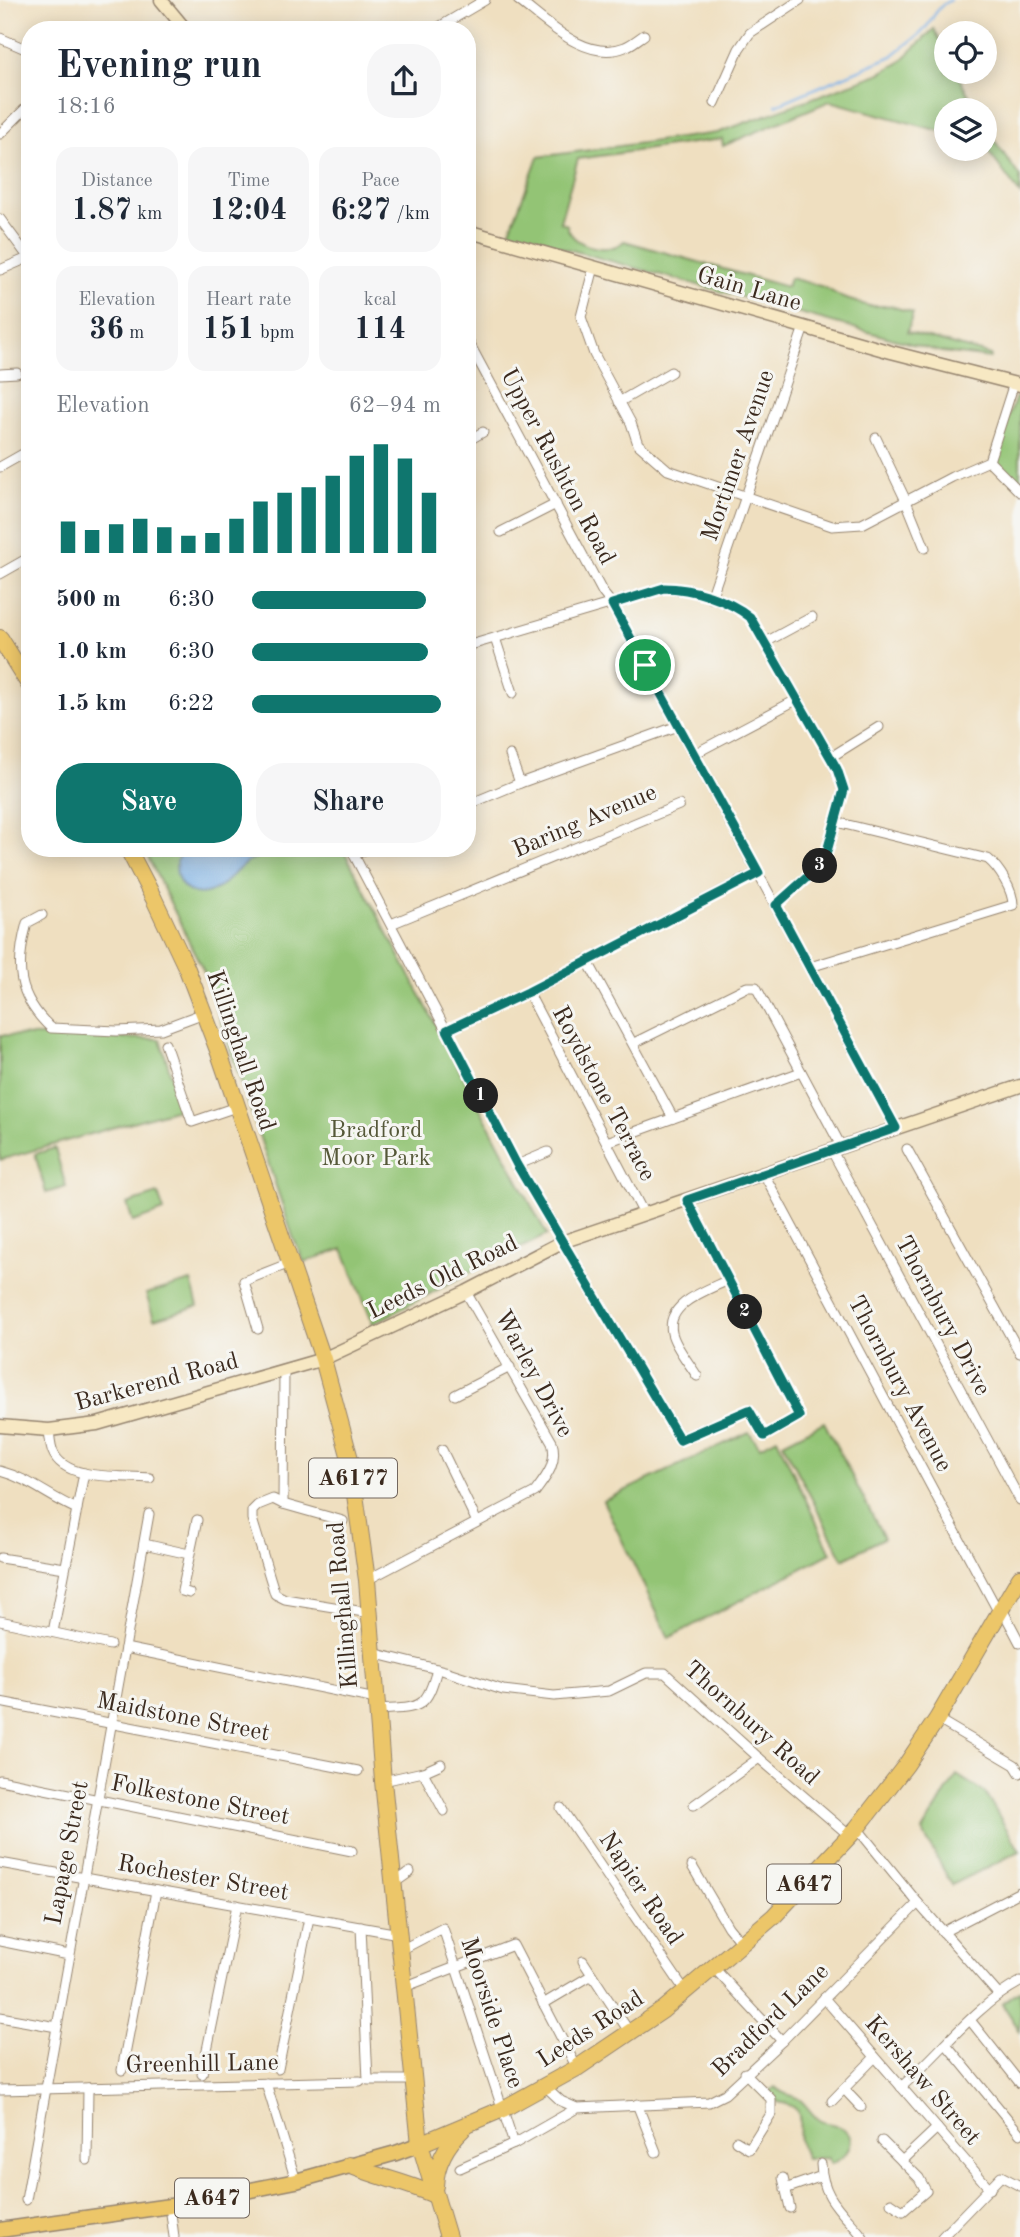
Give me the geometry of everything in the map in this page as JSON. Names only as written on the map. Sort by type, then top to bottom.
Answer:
[{"type":"highway","points":[[0,638],[21,663]]},
{"type":"highway","name":"Killinghall Road","points":[[132,857],[154,899],[204,1013],[323,1359],[350,1459],[367,1580],[383,1781],[419,2144]]},
{"type":"highway","name":"Leeds Road","points":[[419,2144],[503,2109],[546,2087],[630,2034],[686,1992],[774,1916],[854,1832],[906,1765],[937,1719],[1020,1577]]},
{"type":"highway","points":[[349,2165],[434,2195],[436,2172],[442,2155],[467,2125]]},
{"type":"highway","name":"A6177","points":[[419,2144],[448,2237]]},
{"type":"main road","points":[[161,0],[178,21]]},
{"type":"main road","name":"Gain Lane","points":[[476,234],[804,327],[1017,384]]},
{"type":"main road","name":"Leeds Old Road","points":[[323,1359],[466,1292],[562,1242],[1020,1086]]},
{"type":"main road","name":"Barkerend Road","points":[[0,1426],[49,1430],[97,1424],[323,1359]]},
{"type":"main road","name":"Leeds Road","points":[[0,2230],[28,2231],[296,2181],[419,2144]]},
{"type":"street","points":[[449,21],[485,0]]},
{"type":"street","points":[[518,0],[574,41],[587,47],[598,50],[624,48],[644,36]]},
{"type":"street","points":[[715,103],[739,49],[750,33],[800,0]]},
{"type":"street","points":[[0,38],[21,47]]},
{"type":"street","points":[[0,134],[21,115]]},
{"type":"street","points":[[0,219],[21,247]]},
{"type":"street","points":[[0,270],[21,261]]},
{"type":"street","points":[[594,267],[581,317],[594,354],[631,423],[638,444],[668,470],[832,526],[862,524],[951,477],[989,461],[1017,384]]},
{"type":"street","name":"Mortimer Avenue","points":[[711,598],[804,327]]},
{"type":"street","name":"Upper Rushton Road","points":[[476,356],[896,1128]]},
{"type":"street","points":[[619,402],[671,372]]},
{"type":"street","points":[[0,374],[17,373]]},
{"type":"street","points":[[476,436],[483,432]]},
{"type":"street","points":[[876,438],[906,500],[925,548]]},
{"type":"street","points":[[0,467],[21,455]]},
{"type":"street","points":[[989,461],[1020,492]]},
{"type":"street","points":[[501,531],[556,504]]},
{"type":"street","points":[[0,574],[21,562]]},
{"type":"street","points":[[476,643],[664,588],[676,588],[711,598],[741,610],[750,617],[831,757],[844,790],[824,862],[776,905]]},
{"type":"street","points":[[765,642],[812,617]]},
{"type":"street","points":[[495,638],[513,693]]},
{"type":"street","points":[[694,754],[796,699]]},
{"type":"street","points":[[476,801],[678,726]]},
{"type":"street","points":[[831,757],[879,727]]},
{"type":"street","points":[[510,755],[520,783]]},
{"type":"street","name":"Baring Avenue","points":[[391,924],[679,805]]},
{"type":"street","points":[[810,967],[1013,905],[1013,898],[996,866],[988,859],[836,822]]},
{"type":"street","points":[[355,857],[517,1165],[680,1440],[749,1410],[764,1436],[799,1416],[687,1200]]},
{"type":"street","points":[[447,1030],[528,992],[759,873]]},
{"type":"street","points":[[42,915],[27,923],[19,953],[21,977],[34,1012],[51,1028],[161,1030],[204,1013]]},
{"type":"street","points":[[587,960],[673,1118]]},
{"type":"street","name":"Thornbury Drive","points":[[634,1043],[747,987],[756,987],[801,1072],[837,1149],[1020,1500]]},
{"type":"street","name":"Roydstone Terrace","points":[[528,992],[644,1214]]},
{"type":"street","points":[[165,1044],[192,1122],[236,1107]]},
{"type":"street","points":[[607,1142],[801,1072]]},
{"type":"street","points":[[907,1149],[1020,1353]]},
{"type":"street","points":[[517,1165],[548,1152]]},
{"type":"street","name":"Thornbury Avenue","points":[[764,1174],[1020,1643]]},
{"type":"street","points":[[258,1329],[244,1281],[290,1263]]},
{"type":"street","points":[[697,1376],[672,1334],[674,1314],[680,1306],[728,1280]]},
{"type":"street","name":"Warley Drive","points":[[367,1580],[535,1492],[549,1475],[554,1452],[552,1442],[466,1292]]},
{"type":"street","points":[[455,1395],[509,1367]]},
{"type":"street","points":[[283,1504],[284,1371]]},
{"type":"street","points":[[49,1430],[51,1450],[56,1458],[83,1473],[113,1478],[150,1478]]},
{"type":"street","points":[[442,1450],[477,1522]]},
{"type":"street","points":[[0,1471],[20,1476],[77,1509]]},
{"type":"street","points":[[53,1632],[83,1473]]},
{"type":"street","points":[[343,1521],[273,1499],[258,1505],[252,1511],[252,1519],[275,1594],[285,1599],[370,1613]]},
{"type":"street","name":"Lapage Street","points":[[26,2200],[149,1514]]},
{"type":"street","points":[[189,1593],[182,1591],[197,1520]]},
{"type":"street","points":[[144,1544],[189,1554]]},
{"type":"street","points":[[0,1558],[65,1568]]},
{"type":"street","points":[[0,1621],[110,1645]]},
{"type":"street","points":[[125,1648],[377,1704],[416,1707],[430,1695],[437,1669]]},
{"type":"street","name":"Thornbury Road","points":[[373,1653],[437,1669],[503,1690],[554,1696],[610,1691],[646,1673],[666,1673],[759,1758],[854,1832],[998,1994]]},
{"type":"street","name":"Maidstone Street","points":[[0,1702],[358,1772]]},
{"type":"street","points":[[937,1719],[1015,1765],[1020,1773]]},
{"type":"street","points":[[694,1805],[759,1758]]},
{"type":"street","points":[[383,1781],[423,1772],[441,1763]]},
{"type":"street","points":[[423,1772],[444,1811]]},
{"type":"street","name":"Folkestone Street","points":[[0,1780],[352,1851]]},
{"type":"street","name":"Napier Road","points":[[561,1808],[686,1992]]},
{"type":"street","name":"Rochester Street","points":[[0,1863],[361,1927],[400,1942]]},
{"type":"street","points":[[692,1866],[728,1927],[743,1944]]},
{"type":"street","points":[[394,1883],[410,1872]]},
{"type":"street","points":[[122,2070],[156,1891]]},
{"type":"street","points":[[943,1931],[1020,1892]]},
{"type":"street","name":"Bradford Lane","points":[[578,2108],[709,2102],[724,2094],[782,2041],[918,1903]]},
{"type":"street","points":[[202,2074],[237,1905]]},
{"type":"street","points":[[278,2069],[309,1918]]},
{"type":"street","points":[[361,1927],[364,2080]]},
{"type":"street","name":"Moorside Place","points":[[400,1942],[443,1928],[514,2144]]},
{"type":"street","points":[[0,1941],[69,1955]]},
{"type":"street","points":[[404,1987],[513,1945],[577,2068]]},
{"type":"street","points":[[583,1962],[630,2034]]},
{"type":"street","points":[[714,1968],[782,2041]]},
{"type":"street","points":[[543,2004],[592,1975]]},
{"type":"street","points":[[901,2087],[998,1994],[1020,1982]]},
{"type":"street","name":"Kershaw Street","points":[[824,1998],[990,2189]]},
{"type":"street","points":[[0,2017],[57,2027]]},
{"type":"street","points":[[970,2020],[1020,2083]]},
{"type":"street","points":[[946,2044],[1020,2134]]},
{"type":"street","points":[[831,2101],[875,2057]]},
{"type":"street","points":[[736,2141],[750,2149],[771,2114],[771,2099],[745,2073]]},
{"type":"street","name":"Greenhill Lane","points":[[0,2090],[414,2080]]},
{"type":"street","points":[[266,2083],[296,2181]]},
{"type":"street","points":[[546,2087],[561,2101],[578,2108]]},
{"type":"street","points":[[87,2160],[88,2088]]},
{"type":"street","points":[[844,2088],[861,2107]]},
{"type":"street","points":[[637,2104],[656,2152]]},
{"type":"street","points":[[460,2168],[514,2144],[578,2108]]},
{"type":"street","points":[[902,2161],[937,2128]]},
{"type":"street","points":[[882,2141],[919,2178],[926,2191],[903,2211],[891,2203]]},
{"type":"street","points":[[821,2164],[828,2196],[859,2236]]},
{"type":"street","points":[[785,2189],[822,2176]]},
{"type":"street","points":[[942,2237],[1001,2176],[1020,2186]]},
{"type":"street","points":[[783,2178],[790,2208]]},
{"type":"street","points":[[170,2206],[174,2237]]},
{"type":"green space","points":[[934,29],[934,84],[963,84],[970,98],[934,98],[934,129],[830,101],[723,146],[722,139],[578,159],[560,222],[567,225],[575,238],[591,246],[610,248],[624,241],[787,287],[790,278],[824,287],[843,298],[869,306],[891,306],[913,313],[907,332],[991,355],[990,358],[941,352],[509,233],[538,157],[717,133],[878,74],[899,63]]},
{"type":"green space","points":[[997,144],[1020,177],[1020,194],[995,161]]},
{"type":"green space","points":[[1016,397],[1020,398],[1018,485],[993,459]]},
{"type":"green space","name":"Bradford Moor Park","points":[[148,857],[347,857],[547,1235],[373,1324],[343,1249],[304,1262],[293,1237],[205,974]]},
{"type":"green space","points":[[0,1035],[160,1039],[181,1108],[0,1160]]},
{"type":"green space","points":[[55,1148],[66,1187],[46,1193],[35,1154]]},
{"type":"green space","points":[[158,1194],[164,1211],[133,1222],[127,1204]]},
{"type":"green space","points":[[191,1281],[198,1306],[154,1319],[146,1294]]},
{"type":"green space","points":[[824,1422],[884,1538],[843,1559],[783,1443]]},
{"type":"green space","points":[[749,1432],[760,1447],[777,1438],[831,1553],[669,1638],[603,1501]]},
{"type":"green space","points":[[957,1775],[985,1793],[1020,1851],[952,1885],[922,1831]]},
{"type":"green space","points":[[1020,1990],[1020,2031],[1002,2003]]},
{"type":"green space","points":[[775,2087],[799,2099],[819,2120],[846,2131],[850,2142],[847,2152],[831,2164],[828,2158],[806,2159],[800,2142],[797,2111],[794,2107],[778,2102],[769,2092]]},
{"type":"water","points":[[179,857],[258,857],[239,868],[213,891],[197,894],[183,886],[176,864]]},
{"type":"waterway","points":[[776,105],[892,56],[919,35],[940,7],[950,0]]},
{"type":"route","points":[[664,588],[676,588],[741,610],[750,617],[831,757],[844,790],[824,862],[776,905],[896,1128],[687,1200],[799,1416],[764,1436],[749,1410],[680,1440],[517,1165],[447,1030],[528,992],[759,873],[645,665],[612,604],[664,588]]}]
